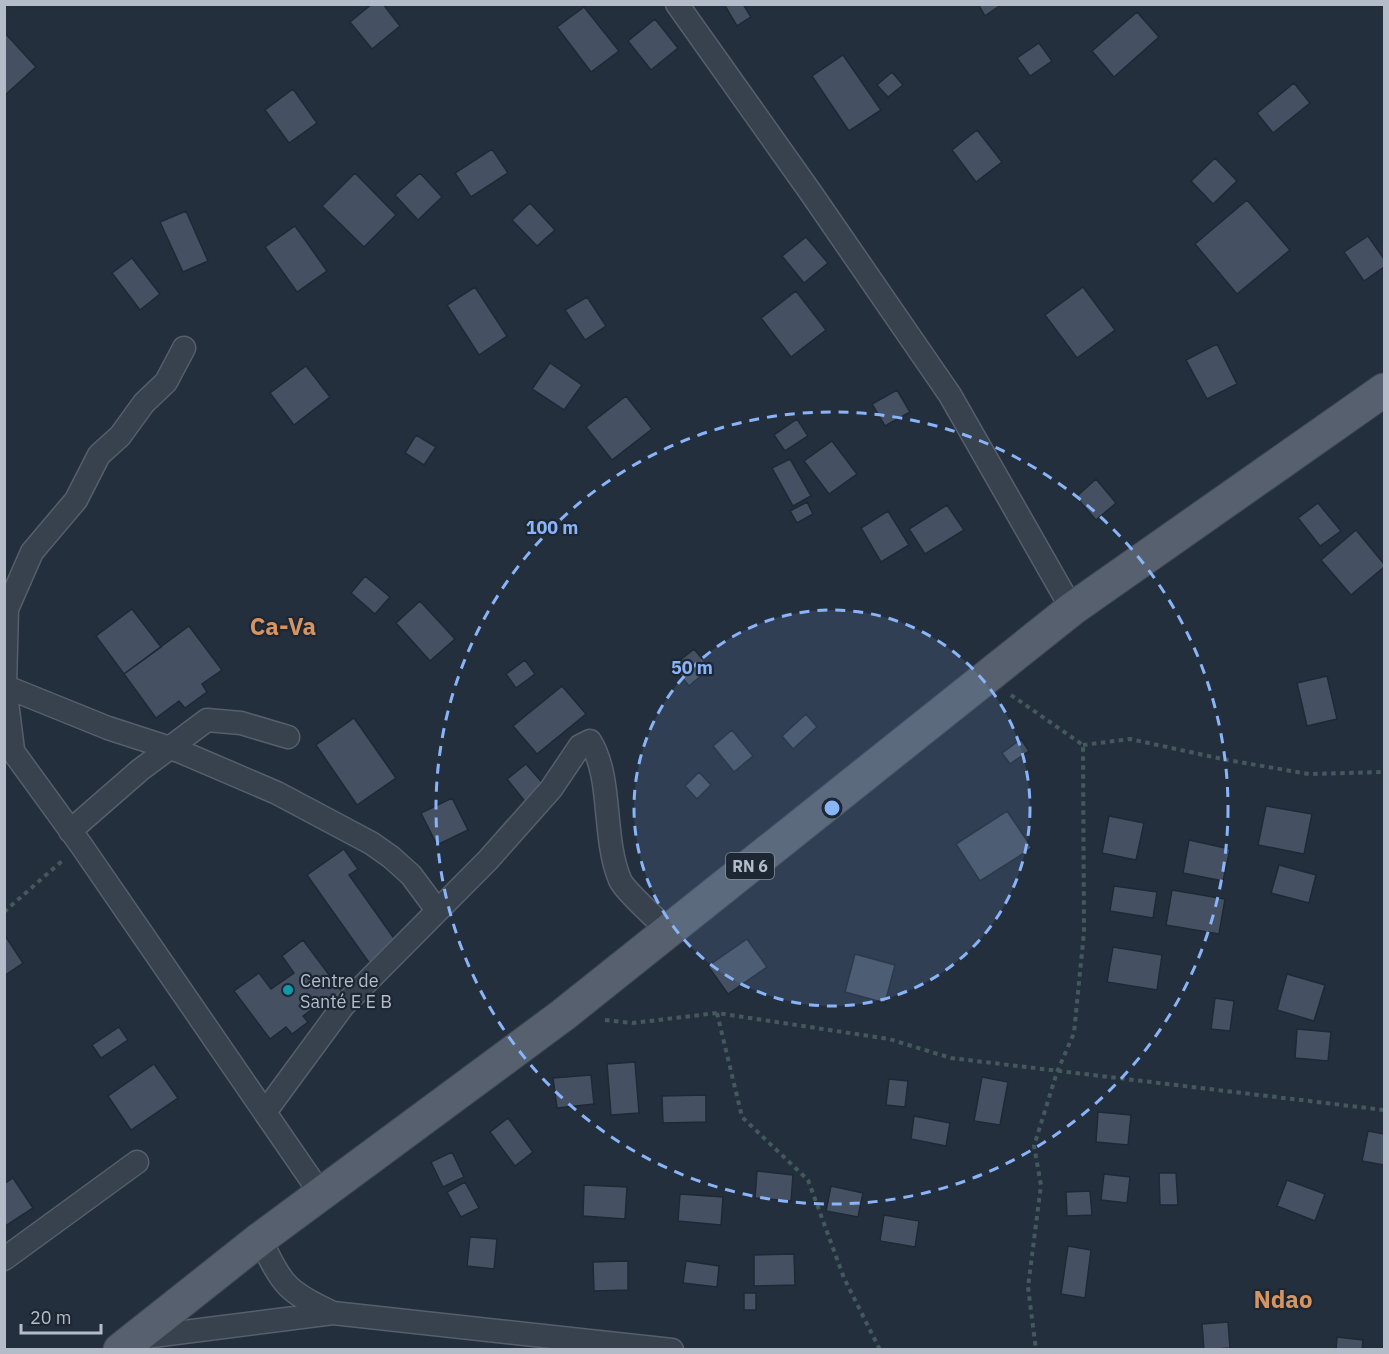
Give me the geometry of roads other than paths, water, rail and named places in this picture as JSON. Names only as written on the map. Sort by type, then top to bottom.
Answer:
[{"type":"main road","name":"RN 6","points":[[128,1344],[260,1239],[563,1015],[1072,609],[1384,390]]},
{"type":"street","points":[[677,4],[950,395],[1072,609]]},
{"type":"street","points":[[184,348],[166,382],[144,403],[120,436],[99,455],[76,500],[32,552],[7,609],[5,686],[9,744],[321,1194]]},
{"type":"street","points":[[5,686],[108,728],[168,747],[277,793],[371,843],[411,874],[437,910]]},
{"type":"street","points":[[76,838],[168,747],[207,720],[241,723],[288,737]]},
{"type":"street","points":[[265,1112],[343,1006],[489,860],[551,789],[580,746],[590,741],[597,751],[602,770],[612,855],[621,883],[668,931]]},
{"type":"street","points":[[4,1259],[137,1162]]},
{"type":"street","points":[[260,1239],[279,1278],[292,1292],[333,1313]]},
{"type":"street","points":[[128,1344],[333,1313],[672,1350]]},
{"type":"place","name":"Centre de Santé E E B","points":[[288,990]]},
{"type":"district","name":"Ca-Va","points":[[283,626]]},
{"type":"district","name":"Ndao","points":[[1283,1299]]}]
